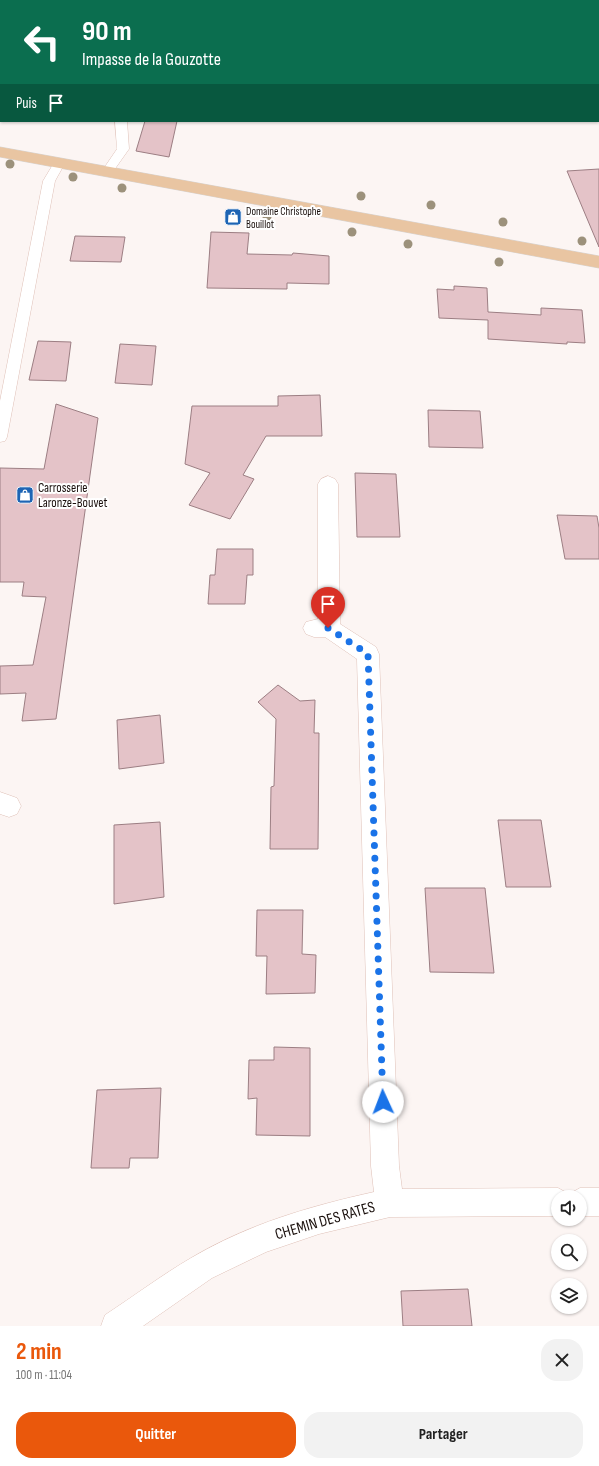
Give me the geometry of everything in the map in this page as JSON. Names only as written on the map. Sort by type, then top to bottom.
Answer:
[{"type":"main road","points":[[0,152],[599,262]]},
{"type":"street","points":[[328,484],[321,628],[368,654],[385,1166],[390,1203]]},
{"type":"street","name":"CHEMIN DES RATES","points":[[116,1326],[202,1268],[260,1239],[320,1219],[390,1203],[551,1202]]},
{"type":"street","points":[[587,1202],[599,1202]]},
{"type":"lane","points":[[108,171],[123,149],[121,122]]},
{"type":"lane","points":[[0,437],[49,181],[59,163]]},
{"type":"building","points":[[145,122],[177,122],[169,157],[136,151]]},
{"type":"building","points":[[599,169],[599,247],[567,171]]},
{"type":"building","points":[[211,232],[249,233],[247,254],[292,255],[293,253],[329,256],[329,284],[287,283],[287,289],[207,288]]},
{"type":"building","points":[[75,236],[125,237],[121,262],[70,261]]},
{"type":"building","points":[[454,286],[487,288],[488,312],[541,315],[541,308],[582,310],[585,343],[567,342],[567,344],[488,339],[488,320],[439,318],[437,289],[454,290]]},
{"type":"building","points":[[38,341],[71,342],[66,381],[29,380]]},
{"type":"building","points":[[120,344],[156,346],[152,385],[115,383]]},
{"type":"building","points":[[320,395],[322,436],[266,436],[243,475],[254,479],[230,519],[189,505],[210,473],[185,464],[192,406],[278,406],[278,396]]},
{"type":"building","points":[[56,404],[98,418],[56,719],[22,721],[26,693],[0,694],[0,666],[33,665],[46,597],[22,596],[24,582],[0,582],[0,468],[44,469]]},
{"type":"building","points":[[428,410],[480,411],[483,448],[429,447]]},
{"type":"building","points":[[355,473],[396,474],[400,537],[357,537]]},
{"type":"building","points":[[557,515],[597,516],[599,528],[599,559],[565,559]]},
{"type":"building","points":[[217,549],[253,549],[253,575],[247,575],[245,604],[208,604],[210,575],[215,575]]},
{"type":"building","points":[[278,685],[300,701],[315,700],[314,733],[319,733],[318,849],[270,849],[271,787],[274,786],[276,719],[258,702]]},
{"type":"building","points":[[160,715],[164,763],[119,769],[117,720]]},
{"type":"building","points":[[498,820],[541,820],[551,887],[506,887]]},
{"type":"building","points":[[160,822],[164,897],[114,904],[114,825]]},
{"type":"building","points":[[425,888],[485,888],[494,973],[430,972]]},
{"type":"building","points":[[257,910],[303,910],[302,954],[316,955],[315,993],[266,994],[267,956],[256,956]]},
{"type":"building","points":[[274,1047],[310,1048],[310,1136],[256,1135],[257,1098],[248,1099],[249,1060],[274,1060]]},
{"type":"building","points":[[161,1088],[158,1158],[130,1158],[129,1168],[91,1168],[97,1090]]},
{"type":"building","points":[[468,1289],[472,1326],[403,1326],[401,1291]]},
{"type":"place","name":"Domaine Christophe Bouillot","points":[[233,217]]},
{"type":"place","name":"Carrosserie Laronze-Bouvet","points":[[25,495]]},
{"type":"route","points":[[328,628],[368,654],[383,1102]]}]
